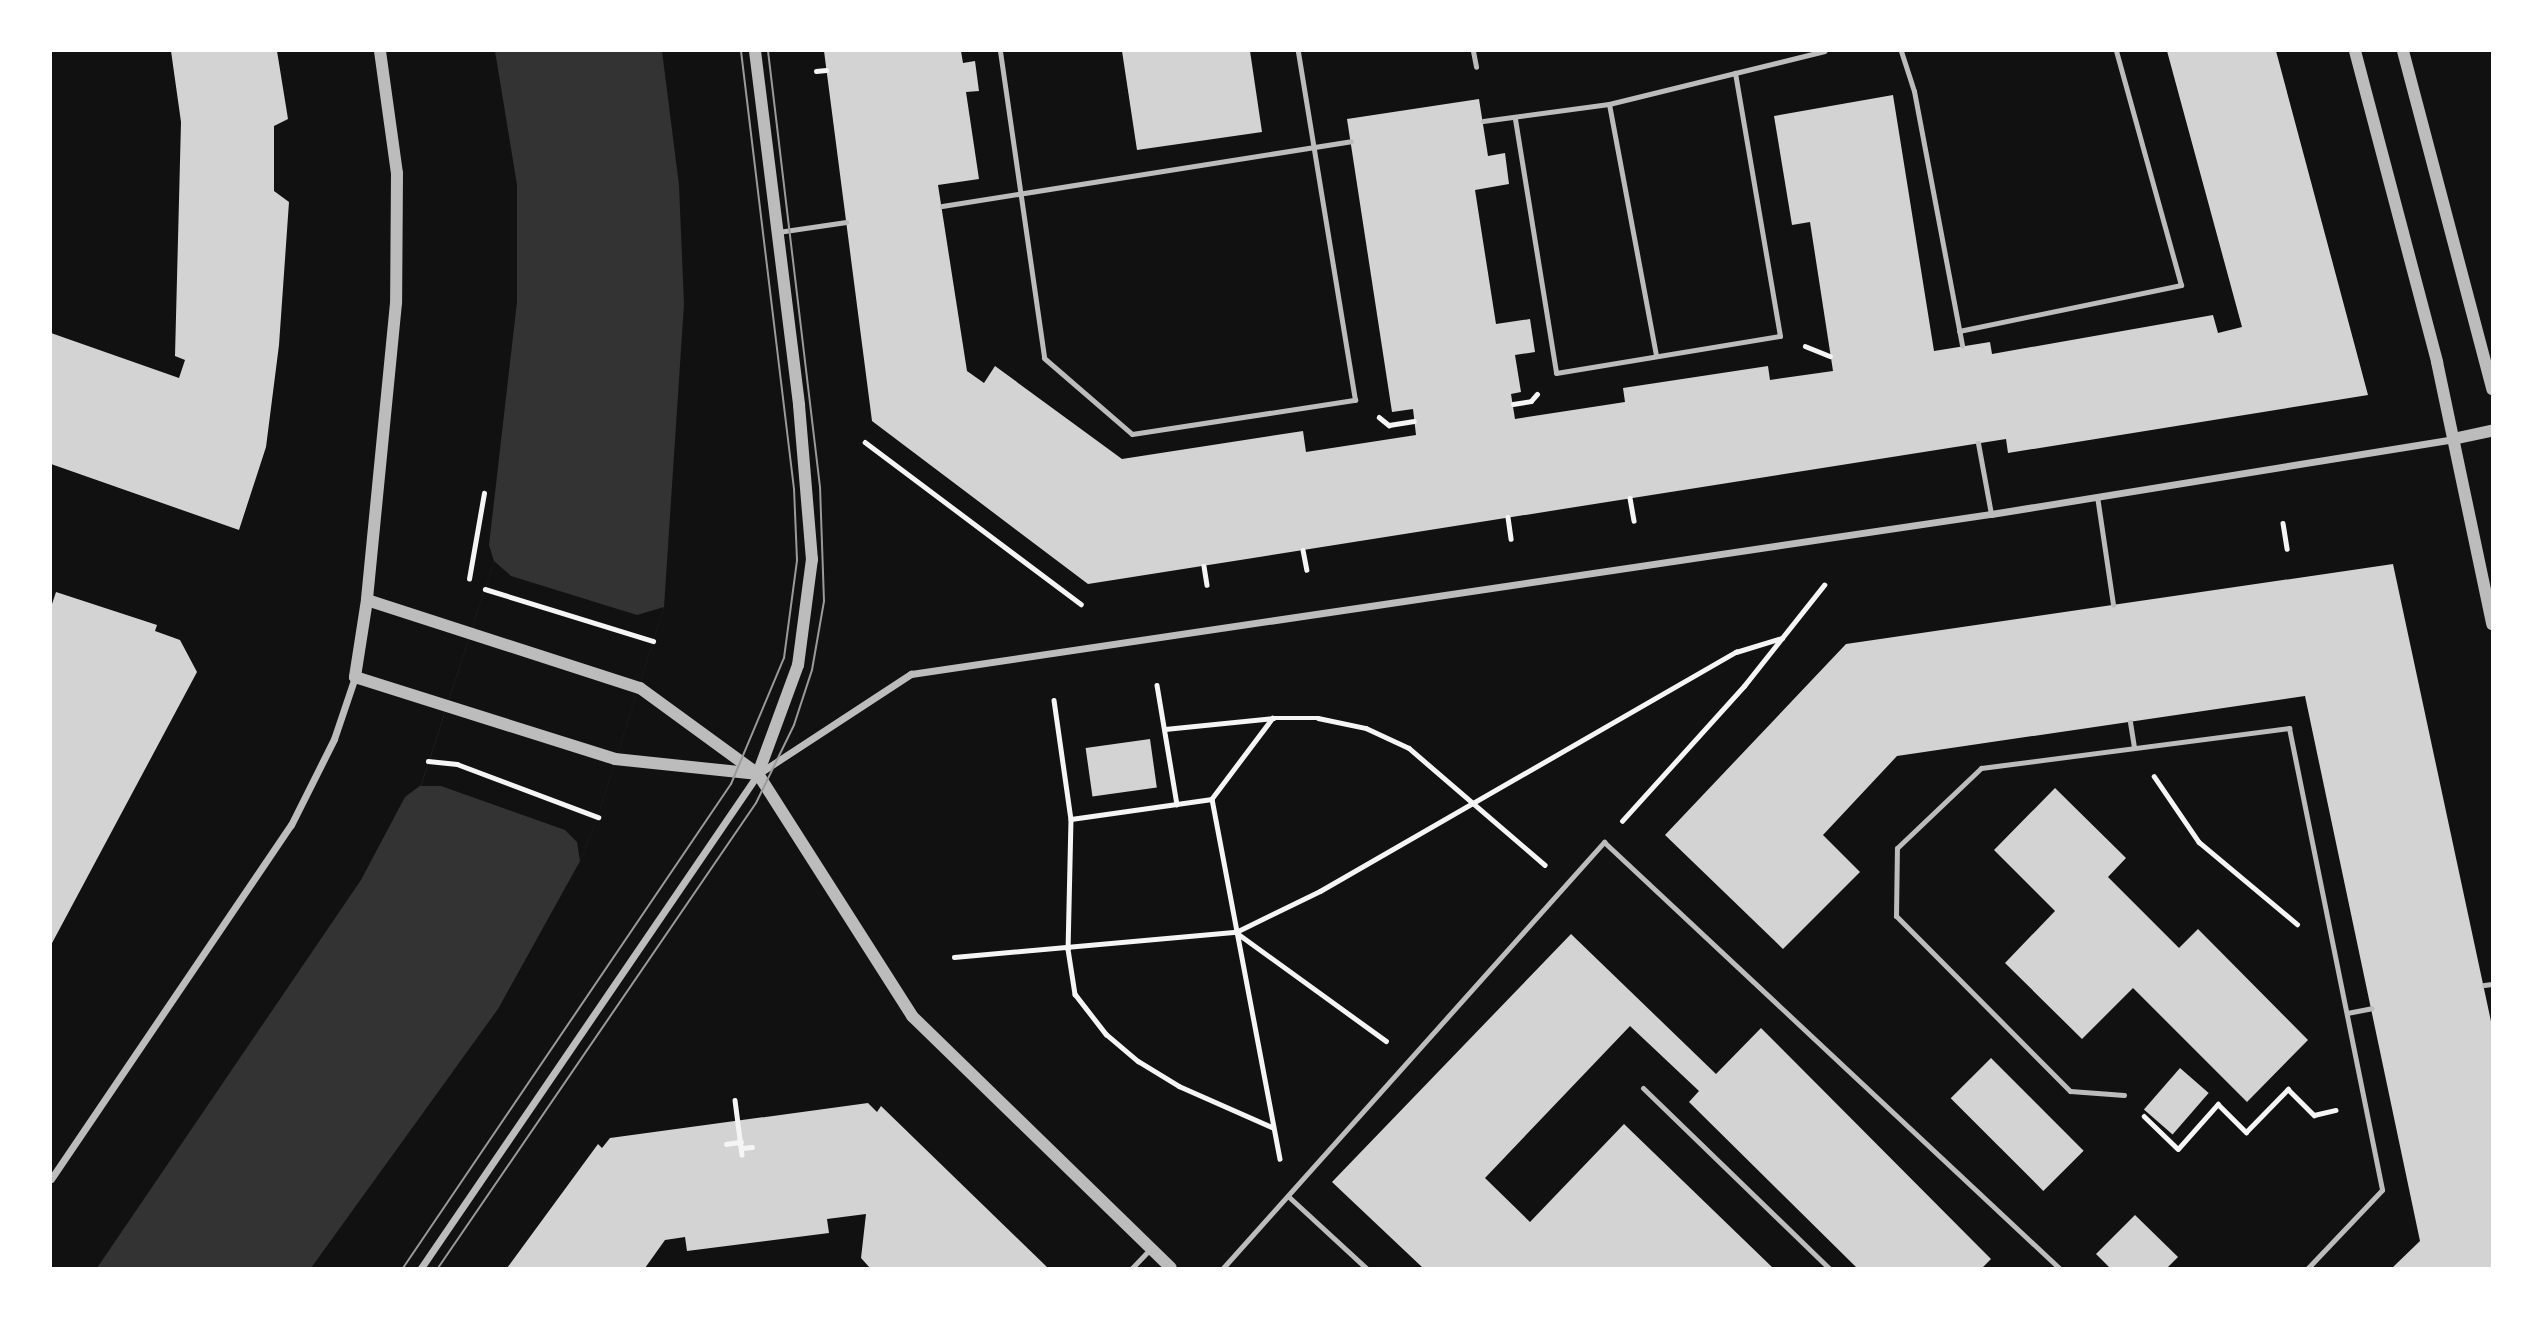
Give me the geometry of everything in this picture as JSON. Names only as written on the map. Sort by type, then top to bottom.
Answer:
[{"type":"street","points":[[51,1179],[291,825],[334,739],[355,677],[367,600],[396,303],[397,173],[380,51]]},
{"type":"street","points":[[421,1268],[758,774],[799,665],[812,559],[778,232],[755,51]]},
{"type":"street","points":[[2355,51],[2453,439],[2492,624]]},
{"type":"street","points":[[2403,51],[2492,388]]},
{"type":"street","points":[[355,677],[615,759],[758,774],[911,674],[1991,514],[2492,431]]},
{"type":"street","points":[[367,600],[640,688],[758,774],[912,1016],[1171,1268]]},
{"type":"lane","points":[[1000,51],[1044,358],[1132,434],[1356,400],[1298,51]]},
{"type":"lane","points":[[1473,51],[1476,68]]},
{"type":"lane","points":[[1483,121],[1515,119],[1609,104],[1825,51]]},
{"type":"lane","points":[[1901,51],[1914,91],[1962,346]]},
{"type":"lane","points":[[1959,331],[2181,285],[2116,51]]},
{"type":"lane","points":[[1515,119],[1556,373],[1780,336],[1735,73]]},
{"type":"lane","points":[[1609,104],[1657,356]]},
{"type":"lane","points":[[942,206],[1350,141]]},
{"type":"lane","points":[[778,232],[846,222]]},
{"type":"lane","points":[[1978,443],[1991,514]]},
{"type":"lane","points":[[2097,496],[2113,606]]},
{"type":"lane","points":[[2130,722],[2134,748]]},
{"type":"lane","points":[[2124,1095],[2070,1091],[1896,916],[1897,848],[1981,768],[2289,728],[2382,1191],[2308,1268]]},
{"type":"lane","points":[[1223,1268],[1604,842],[2059,1268]]},
{"type":"lane","points":[[2484,985],[2492,984]]},
{"type":"lane","points":[[2347,1013],[2372,1008]]},
{"type":"lane","points":[[1643,1087],[1829,1268]]},
{"type":"lane","points":[[1289,1197],[1366,1268]]},
{"type":"lane","points":[[1132,1268],[1151,1248]]},
{"type":"path","points":[[816,71],[826,70]]},
{"type":"path","points":[[864,442],[1081,604]]},
{"type":"path","points":[[470,579],[484,493]]},
{"type":"path","points":[[1630,498],[1634,521]]},
{"type":"path","points":[[1508,517],[1511,539]]},
{"type":"path","points":[[2283,523],[2287,549]]},
{"type":"path","points":[[1303,550],[1307,570]]},
{"type":"path","points":[[1204,566],[1207,585]]},
{"type":"path","points":[[1604,842],[1782,638],[1824,584]]},
{"type":"path","points":[[485,589],[653,641]]},
{"type":"path","points":[[954,957],[1236,932],[1320,891],[1472,800],[1736,652],[1782,638]]},
{"type":"path","points":[[1157,685],[1177,804]]},
{"type":"path","points":[[1054,700],[1071,819],[1068,949],[1075,994],[1106,1034],[1179,1086],[1272,1127]]},
{"type":"path","points":[[1071,819],[1212,799],[1273,718]]},
{"type":"path","points":[[1164,729],[1273,718],[1318,718],[1366,728],[1409,748],[1567,883]]},
{"type":"path","points":[[2134,748],[2199,842],[2336,956]]},
{"type":"path","points":[[428,761],[457,764],[598,817]]},
{"type":"path","points":[[1212,799],[1272,1127],[1289,1197]]},
{"type":"path","points":[[1236,932],[1312,984],[1410,1060]]},
{"type":"path","points":[[2124,1095],[2178,1149],[2218,1104],[2246,1132],[2288,1090],[2314,1115],[2364,1102]]},
{"type":"path","points":[[735,1100],[742,1155]]},
{"type":"path","points":[[726,1144],[752,1147]]},
{"type":"shaded area","points":[[495,51],[662,51],[679,185],[684,304],[664,607],[598,816],[580,861],[498,1009],[311,1268],[97,1268],[361,880],[405,797],[421,785],[494,561],[489,545],[517,302],[517,185]]},
{"type":"pier","points":[[494,561],[511,576],[637,615],[664,607],[598,816],[580,861],[577,842],[565,830],[441,786],[421,786]]},
{"type":"building","points":[[171,51],[277,51],[288,119],[274,126],[274,191],[289,202],[279,345],[266,447],[239,530],[51,464],[51,333],[179,378],[185,360],[175,356],[181,122]]},
{"type":"building","points":[[824,51],[961,51],[963,63],[975,61],[979,91],[966,92],[979,179],[938,185],[967,371],[984,383],[995,366],[1122,459],[1303,431],[1306,452],[1416,435],[1413,409],[1392,412],[1347,119],[1479,99],[1488,156],[1505,153],[1509,184],[1475,190],[1496,324],[1530,319],[1535,352],[1515,355],[1521,392],[1511,394],[1515,419],[1625,402],[1623,388],[1768,366],[1770,380],[1833,371],[1810,222],[1792,225],[1774,116],[1893,95],[1934,351],[1990,342],[1992,354],[2213,315],[2218,333],[2242,327],[2167,51],[2276,51],[2368,395],[2008,453],[2006,439],[1088,584],[872,421]]},
{"type":"building","points":[[1122,51],[1250,51],[1262,132],[1137,150]]},
{"type":"building","points":[[2393,564],[2492,1026],[2492,1268],[2392,1268],[2420,1241],[2305,696],[1897,756],[1823,835],[1860,872],[1783,949],[1665,835],[1846,644]]},
{"type":"building","points":[[56,592],[157,625],[155,631],[180,640],[197,672],[51,945],[51,607]]},
{"type":"building","points":[[1150,739],[1157,788],[1092,797],[1086,748]]},
{"type":"building","points":[[2055,788],[2126,858],[2108,877],[2179,948],[2198,929],[2308,1040],[2247,1102],[2133,988],[2082,1039],[2005,963],[2055,911],[1994,850]]},
{"type":"building","points":[[1571,934],[1716,1074],[1761,1028],[1991,1259],[1982,1268],[1857,1268],[1689,1102],[1699,1091],[1630,1026],[1485,1178],[1530,1222],[1624,1124],[1773,1268],[1423,1268],[1332,1182]]},
{"type":"building","points":[[1991,1058],[2084,1151],[2043,1191],[1951,1098]]},
{"type":"building","points":[[2180,1068],[2209,1093],[2173,1134],[2144,1110]]},
{"type":"building","points":[[868,1103],[877,1112],[881,1106],[1048,1268],[870,1268],[861,1258],[866,1214],[827,1219],[829,1233],[687,1251],[685,1237],[665,1240],[645,1268],[507,1268],[598,1144],[602,1148],[610,1138]]},
{"type":"building","points":[[2135,1215],[2178,1257],[2167,1268],[2110,1268],[2096,1254]]},
{"type":"tram line","points":[[403,1268],[731,784],[784,658],[797,560],[794,489],[741,51]]},
{"type":"tram line","points":[[438,1268],[756,803],[794,725],[812,670],[824,601],[820,487],[768,51]]}]
